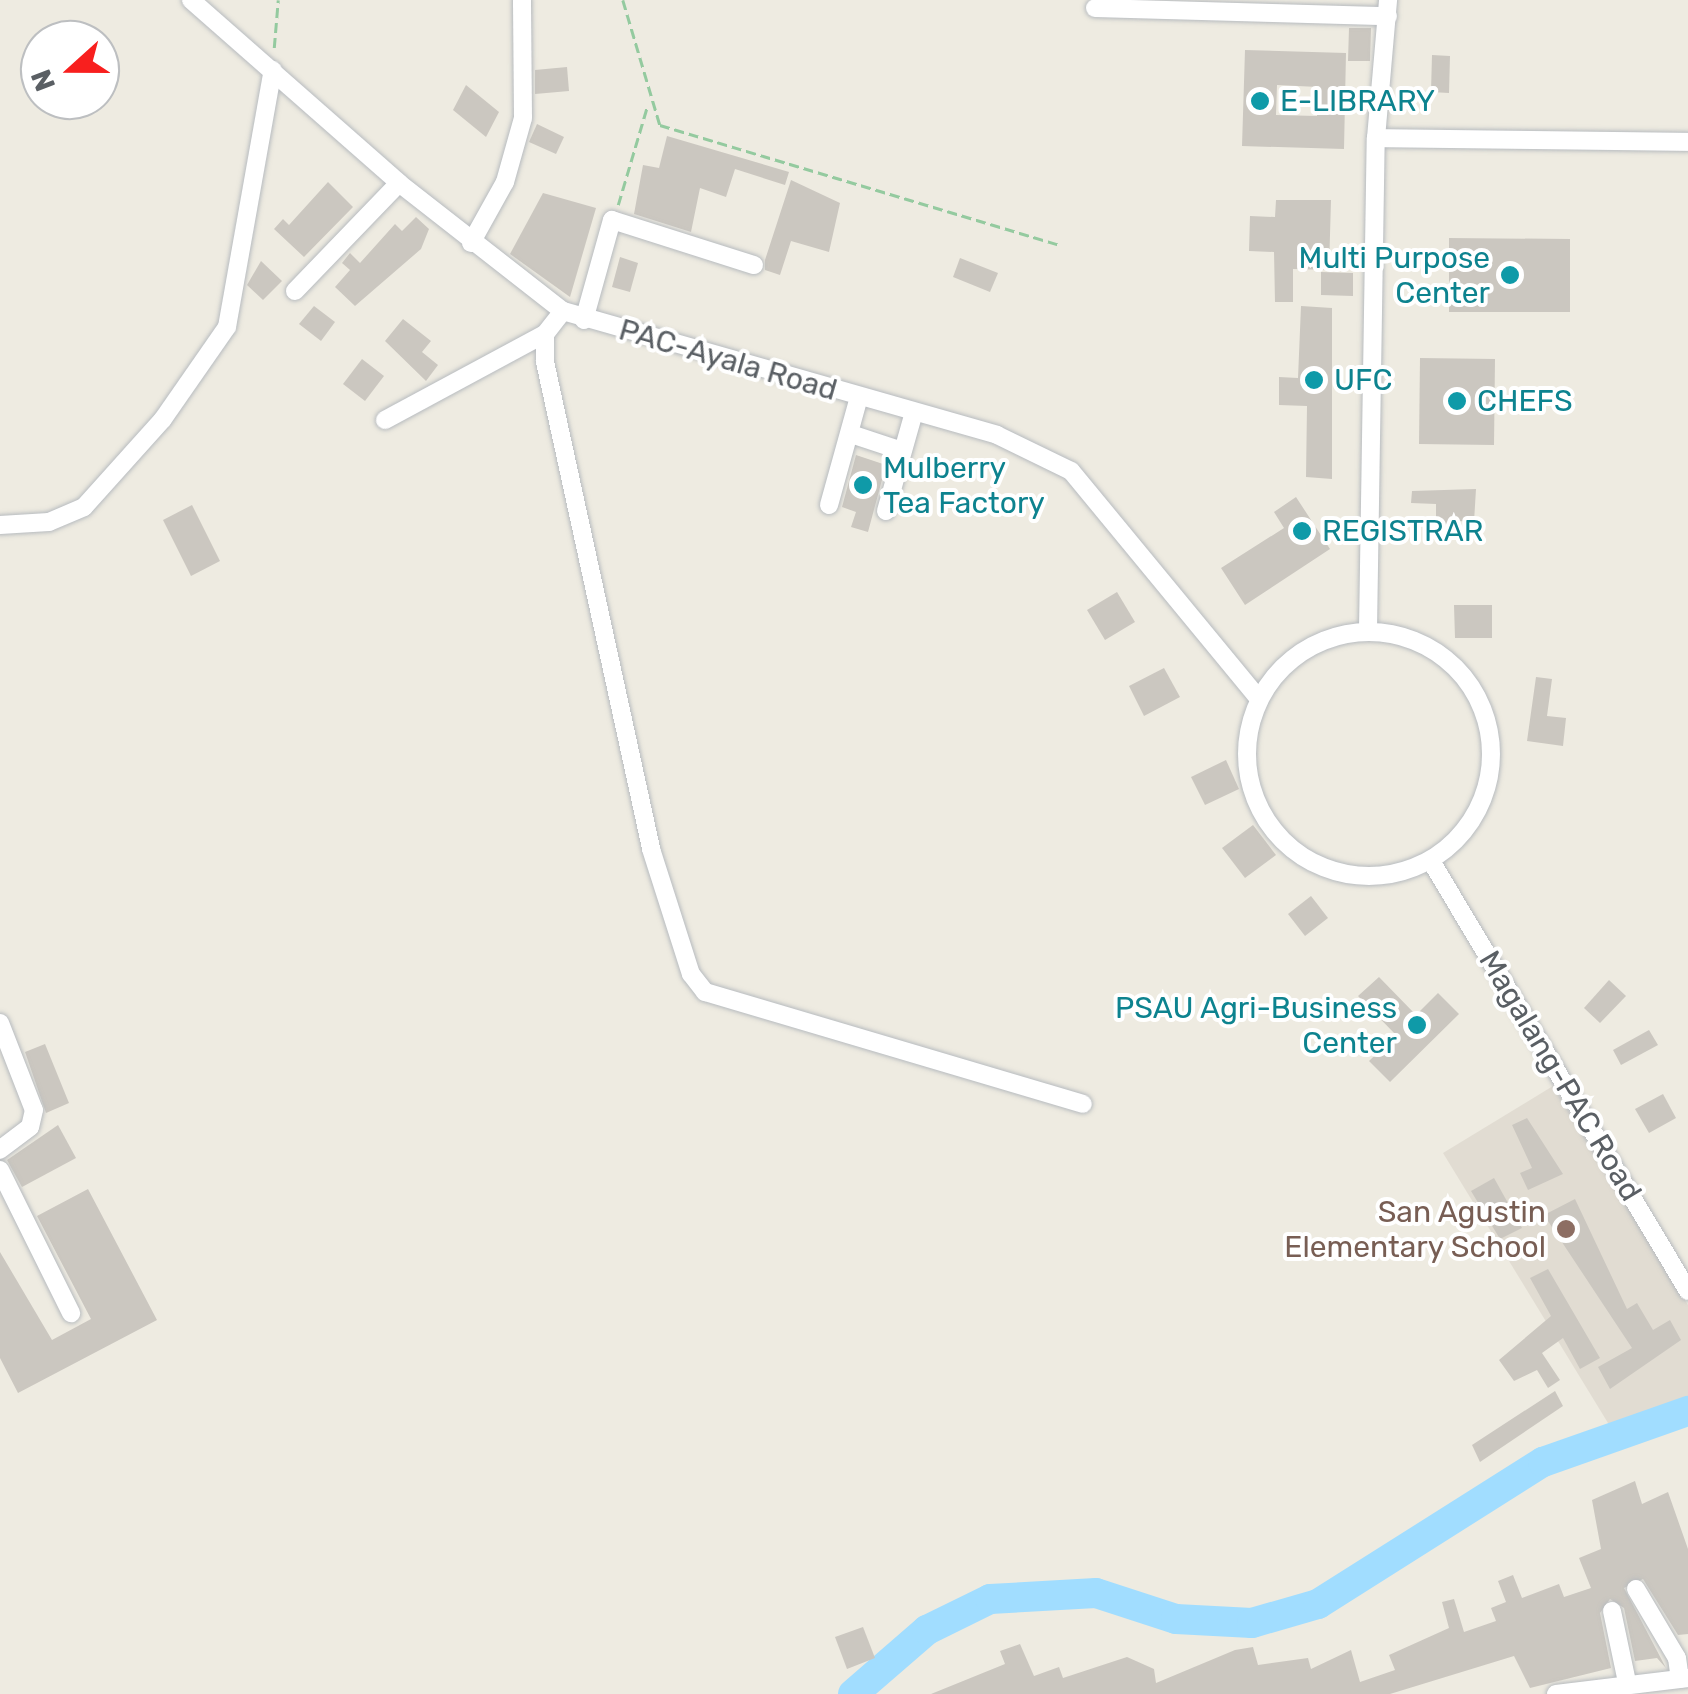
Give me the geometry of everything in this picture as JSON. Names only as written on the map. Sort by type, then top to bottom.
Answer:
[{"type":"street","name":"PAC-Ayala Road","points":[[191,0],[399,183],[563,311],[997,436],[1071,471],[1259,699]]},
{"type":"street","points":[[471,243],[505,182],[523,118],[522,0]]},
{"type":"street","points":[[1095,8],[1388,8],[1376,138],[1368,630]]},
{"type":"street","points":[[0,525],[49,522],[84,507],[163,419],[226,327],[272,70]]},
{"type":"street","points":[[1376,138],[1688,142]]},
{"type":"street","points":[[294,290],[399,183]]},
{"type":"street","points":[[584,320],[612,220],[754,264]]},
{"type":"street","points":[[385,420],[545,334],[563,311]]},
{"type":"street","points":[[545,334],[610,672],[690,974],[705,992],[1082,1104]]},
{"type":"street","points":[[829,505],[858,397]]},
{"type":"street","points":[[886,511],[914,412]]},
{"type":"street","points":[[851,434],[902,451]]},
{"type":"street","points":[[1368,630],[1444,655],[1488,722],[1484,801],[1431,861],[1356,877],[1285,844],[1248,776],[1259,699],[1286,662],[1324,638],[1368,630]]},
{"type":"street","name":"Magalang-PAC Road","points":[[1431,861],[1688,1291]]},
{"type":"street","points":[[0,1023],[34,1110],[30,1127],[0,1150]]},
{"type":"street","points":[[0,1170],[71,1313]]},
{"type":"street","points":[[1556,1694],[1626,1682],[1684,1679],[1678,1658],[1636,1589]]},
{"type":"street","points":[[1612,1610],[1626,1682]]},
{"type":"path","points":[[272,70],[278,0]]},
{"type":"path","points":[[612,220],[647,106],[640,34],[623,0]]},
{"type":"path","points":[[647,106],[660,125],[1060,245]]},
{"type":"shaded area","name":"San Agustin Elementary School","points":[[1553,1086],[1688,1305],[1688,1399],[1619,1441],[1443,1153]]},
{"type":"building","points":[[1349,28],[1371,28],[1370,61],[1348,61]]},
{"type":"building","name":"E-LIBRARY","points":[[1245,50],[1346,53],[1344,149],[1242,146]],"holes":[[[1277,85],[1318,87],[1317,116],[1276,115]]]},
{"type":"building","points":[[1432,55],[1450,56],[1449,93],[1431,92]]},
{"type":"building","points":[[567,67],[569,91],[535,94],[535,70]]},
{"type":"building","points":[[466,85],[499,112],[486,137],[453,110]]},
{"type":"building","points":[[537,124],[564,137],[556,154],[529,142]]},
{"type":"building","points":[[667,136],[789,172],[785,185],[735,169],[726,197],[700,188],[691,232],[634,214],[643,165],[659,168]]},
{"type":"building","points":[[791,180],[840,203],[829,252],[791,241],[780,275],[765,270],[765,260]]},
{"type":"building","points":[[328,182],[353,207],[304,257],[274,229],[283,219],[289,225]]},
{"type":"building","points":[[543,193],[596,208],[570,297],[510,254]]},
{"type":"building","points":[[1276,200],[1331,200],[1329,270],[1293,269],[1293,302],[1275,302],[1274,252],[1249,251],[1250,216],[1275,217]]},
{"type":"building","points":[[416,217],[429,229],[421,249],[355,306],[335,287],[350,270],[342,263],[350,253],[360,263],[395,224],[402,231]]},
{"type":"building","name":"Multi Purpose Center","points":[[1449,238],[1570,239],[1570,312],[1449,312]]},
{"type":"building","points":[[620,257],[638,263],[630,292],[612,287]]},
{"type":"building","points":[[960,258],[998,273],[990,292],[953,277]]},
{"type":"building","points":[[261,261],[282,281],[263,300],[247,285]]},
{"type":"building","points":[[1321,272],[1353,273],[1353,296],[1321,295]]},
{"type":"building","points":[[314,306],[335,322],[321,341],[299,324]]},
{"type":"building","points":[[1301,306],[1332,308],[1332,479],[1306,477],[1307,406],[1279,405],[1279,377],[1298,378]]},
{"type":"building","points":[[403,319],[431,341],[422,352],[438,365],[426,381],[385,341]]},
{"type":"building","name":"CHEFS","points":[[1420,358],[1495,359],[1494,445],[1419,444]]},
{"type":"building","points":[[362,359],[384,376],[365,401],[343,384]]},
{"type":"building","name":"Mulberry Tea Factory","points":[[856,455],[886,465],[868,532],[851,527],[856,512],[842,507]]},
{"type":"building","points":[[1476,489],[1474,522],[1458,521],[1457,538],[1436,537],[1436,504],[1411,503],[1412,491]]},
{"type":"building","points":[[1296,497],[1330,549],[1245,605],[1221,568],[1284,528],[1274,512]]},
{"type":"building","points":[[192,505],[220,561],[191,576],[163,520]]},
{"type":"building","points":[[1117,592],[1135,622],[1105,640],[1087,610]]},
{"type":"building","points":[[1454,605],[1492,605],[1492,638],[1455,638]]},
{"type":"building","points":[[1164,668],[1180,697],[1144,716],[1129,686]]},
{"type":"building","points":[[1536,677],[1552,679],[1547,716],[1566,718],[1563,746],[1527,741]]},
{"type":"building","points":[[1226,760],[1239,789],[1205,805],[1191,777]]},
{"type":"building","points":[[1253,825],[1276,855],[1245,878],[1222,848]]},
{"type":"building","points":[[1311,896],[1328,918],[1305,936],[1288,914]]},
{"type":"building","name":"PSAU Agri-Business Center","points":[[1379,977],[1416,1015],[1438,993],[1459,1014],[1390,1082],[1369,1061],[1396,1035],[1358,996]]},
{"type":"building","points":[[1609,980],[1626,996],[1600,1023],[1584,1008]]},
{"type":"building","points":[[1649,1030],[1658,1045],[1621,1065],[1613,1050]]},
{"type":"building","points":[[45,1044],[69,1103],[46,1113],[25,1052]]},
{"type":"building","points":[[1663,1094],[1676,1118],[1649,1133],[1635,1109]]},
{"type":"building","points":[[1527,1118],[1563,1174],[1528,1190],[1520,1173],[1532,1168],[1512,1125]]},
{"type":"building","points":[[58,1125],[76,1158],[22,1187],[7,1160]]},
{"type":"building","points":[[1494,1178],[1522,1228],[1500,1239],[1471,1191]]},
{"type":"building","points":[[88,1189],[157,1320],[18,1393],[0,1358],[0,1252],[52,1340],[91,1319],[37,1216]]},
{"type":"building","points":[[1575,1199],[1627,1309],[1637,1303],[1653,1330],[1670,1320],[1681,1340],[1610,1389],[1598,1367],[1632,1348],[1544,1215]]},
{"type":"building","points":[[1548,1269],[1600,1358],[1580,1369],[1563,1338],[1542,1353],[1560,1380],[1548,1388],[1537,1370],[1514,1381],[1499,1360],[1551,1316],[1530,1278]]},
{"type":"building","points":[[1555,1391],[1563,1406],[1480,1462],[1472,1445]]},
{"type":"building","points":[[1635,1481],[1642,1504],[1668,1492],[1688,1549],[1688,1634],[1678,1635],[1643,1579],[1624,1588],[1666,1668],[1657,1658],[1635,1661],[1624,1608],[1610,1599],[1600,1613],[1611,1668],[1530,1688],[1514,1656],[1390,1694],[931,1694],[1005,1664],[1000,1651],[1020,1644],[1034,1676],[1059,1667],[1063,1678],[1127,1657],[1154,1669],[1156,1683],[1235,1650],[1253,1647],[1258,1665],[1308,1658],[1311,1669],[1351,1650],[1360,1682],[1395,1670],[1389,1655],[1449,1628],[1442,1602],[1454,1599],[1464,1632],[1496,1621],[1491,1608],[1506,1602],[1498,1581],[1513,1575],[1522,1598],[1559,1584],[1564,1597],[1591,1588],[1579,1558],[1601,1549],[1592,1500]]},
{"type":"building","points":[[863,1627],[875,1658],[847,1669],[835,1637]]},
{"type":"waterway","points":[[853,1694],[927,1630],[990,1599],[1096,1593],[1176,1619],[1252,1623],[1318,1604],[1543,1462],[1688,1411]]},
{"type":"place","name":"E-LIBRARY","points":[[1260,101]]},
{"type":"place","name":"Multi Purpose Center","points":[[1510,275]]},
{"type":"place","name":"UFC","points":[[1314,380]]},
{"type":"place","name":"CHEFS","points":[[1457,401]]},
{"type":"place","name":"Mulberry Tea Factory","points":[[863,485]]},
{"type":"place","name":"REGISTRAR","points":[[1302,531]]},
{"type":"place","name":"PSAU Agri-Business Center","points":[[1417,1025]]},
{"type":"place","name":"San Agustin Elementary School","points":[[1566,1229]]}]
